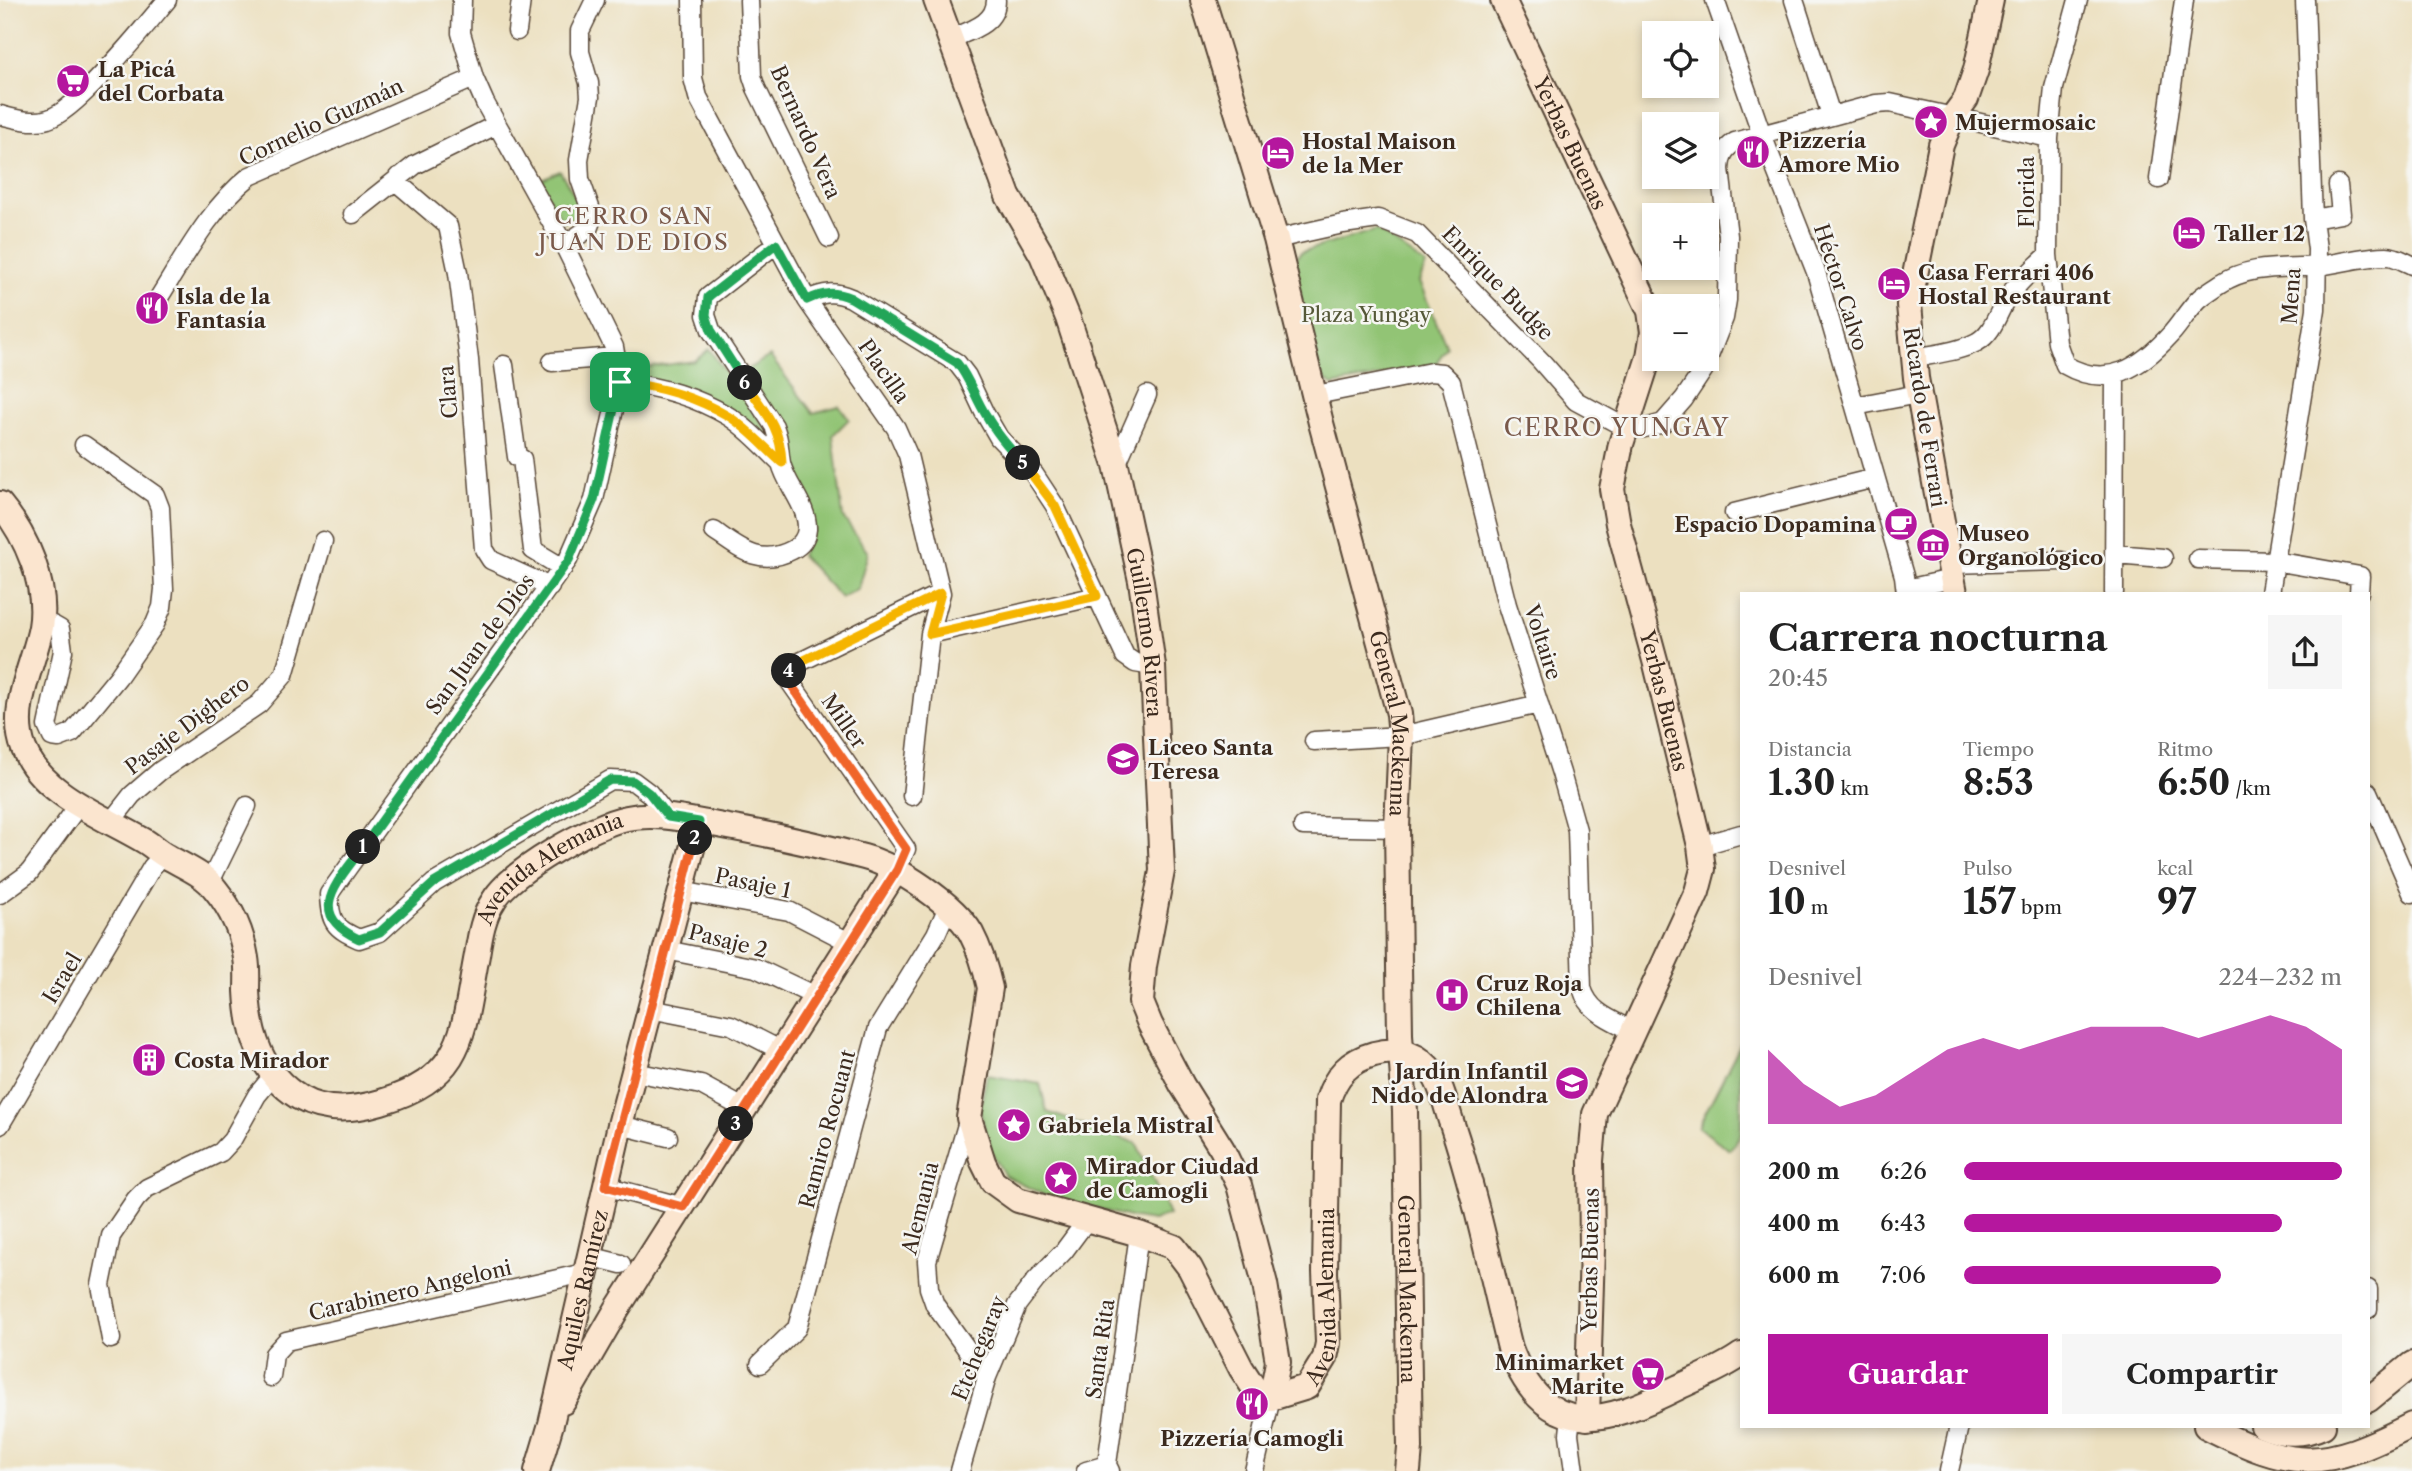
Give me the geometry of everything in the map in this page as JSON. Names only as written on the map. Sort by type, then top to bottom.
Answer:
[{"type":"street","points":[[0,116],[37,121],[51,119],[66,110],[167,0]]},
{"type":"street","name":"San Juan de Dios","points":[[462,0],[461,33],[474,78],[496,125],[564,245],[614,348],[620,382],[594,500],[563,568],[329,894],[330,915],[340,930],[359,939],[380,932],[434,883],[610,780],[633,781],[649,793],[668,817]]},
{"type":"street","points":[[517,31],[521,0]]},
{"type":"street","points":[[564,245],[588,229],[593,216],[580,179],[579,160],[590,97],[580,52],[580,31],[595,0]]},
{"type":"street","name":"Placilla","points":[[692,0],[693,78],[698,97],[807,300],[896,428],[908,455],[941,593],[930,634],[912,796]]},
{"type":"street","name":"Bernardo Vera","points":[[750,0],[752,76],[829,238]]},
{"type":"street","name":"Guillermo Rivera","points":[[936,0],[948,40],[1008,196],[1042,255],[1068,318],[1116,465],[1141,581],[1153,666],[1162,871],[1144,966],[1141,1002],[1182,1085],[1222,1149],[1238,1185],[1265,1284],[1278,1362],[1271,1398]]},
{"type":"street","points":[[948,40],[986,23],[996,10],[996,0]]},
{"type":"street","name":"General Mackenna","points":[[1203,0],[1276,239],[1321,424],[1399,714],[1401,736],[1396,828],[1401,1052],[1405,1111],[1410,1448],[1408,1471]]},
{"type":"street","name":"Yerbas Buenas","points":[[1503,0],[1650,311],[1654,331],[1649,357],[1620,444],[1612,489],[1618,524],[1656,664],[1700,846],[1703,869],[1697,892],[1595,1114],[1591,1161],[1592,1250],[1579,1417],[1569,1434],[1574,1471]]},
{"type":"street","name":"Héctor Calvo","points":[[1715,0],[1762,135],[1816,272],[1906,591]]},
{"type":"street","points":[[1794,0],[1831,115]]},
{"type":"street","name":"Ricardo de Ferrari","points":[[1952,579],[1918,394],[1909,305],[1941,145],[1952,118],[1965,99],[1976,70],[1991,0]]},
{"type":"street","name":"Florida","points":[[2078,0],[2054,88],[2049,138],[2048,255],[2057,343],[2065,365],[2081,374],[2098,377],[2115,374]]},
{"type":"street","points":[[2159,179],[2184,0]]},
{"type":"street","name":"Mena","points":[[2270,592],[2316,309],[2305,0]]},
{"type":"street","name":"Cornelio Guzmán","points":[[158,299],[211,216],[232,190],[250,176],[474,78]]},
{"type":"street","points":[[1626,428],[1645,428],[1663,423],[1684,399],[1703,369],[1718,336],[1727,300],[1728,236],[1720,159],[1727,147],[1735,142],[1831,115],[1890,103],[2049,138]]},
{"type":"street","points":[[354,214],[415,165],[496,125]]},
{"type":"street","name":"Clara","points":[[398,177],[400,185],[448,226],[458,273],[469,360],[484,549],[491,560],[550,587]]},
{"type":"street","points":[[2313,219],[2341,214],[2338,185]]},
{"type":"street","name":"Enrique Budge","points":[[1276,239],[1343,223],[1378,219],[1417,234],[1541,361],[1576,401],[1626,428]]},
{"type":"street","points":[[714,531],[736,547],[770,559],[799,547],[807,528],[782,463],[781,443],[774,426],[711,330],[706,315],[708,297],[776,244]]},
{"type":"street","points":[[1913,358],[1978,341],[1993,327],[2001,305],[2013,290],[2048,255]]},
{"type":"street","points":[[2114,592],[2115,374],[2139,364],[2171,334],[2198,300],[2239,274],[2261,268],[2316,266],[2389,256],[2412,265]]},
{"type":"street","points":[[807,300],[822,293],[837,292],[957,363],[967,376],[999,438],[1034,474],[1055,506],[1125,656],[1135,663],[1153,666]]},
{"type":"street","points":[[552,362],[615,357]]},
{"type":"street","points":[[504,365],[517,457],[522,459],[533,550],[563,568]]},
{"type":"street","name":"Voltaire","points":[[1316,395],[1431,372],[1442,373],[1451,382],[1507,605],[1577,830],[1582,988],[1585,1001],[1595,1011],[1633,1031]]},
{"type":"street","points":[[620,382],[640,384],[686,396],[729,417],[782,463]]},
{"type":"street","points":[[1855,406],[1918,394]]},
{"type":"street","points":[[1116,465],[1147,395]]},
{"type":"street","points":[[42,623],[60,629],[63,640],[64,651],[47,726],[50,735],[62,738],[72,733],[118,677],[155,624],[162,607],[164,589],[160,508],[155,495],[84,445]]},
{"type":"street","points":[[1734,513],[1875,478]]},
{"type":"street","name":"Avenida Alemania","points":[[0,503],[19,532],[35,569],[42,600],[42,623],[23,690],[19,724],[24,749],[36,768],[78,806],[146,842],[210,882],[233,914],[241,936],[247,964],[253,1034],[263,1062],[273,1076],[301,1098],[328,1108],[345,1109],[385,1101],[409,1092],[429,1080],[448,1063],[462,1034],[483,924],[494,898],[512,880],[588,831],[627,818],[668,817],[797,839],[878,861],[897,870],[948,907],[970,931],[986,969],[990,988],[969,1118],[983,1162],[993,1182],[1018,1200],[1139,1234],[1174,1247],[1189,1268],[1241,1368],[1256,1391],[1271,1398],[1307,1387],[1325,1358],[1328,1343],[1325,1306],[1326,1124],[1328,1100],[1334,1081],[1347,1067],[1364,1057],[1385,1052],[1401,1052]]},
{"type":"street","name":"Pasaje Dighero","points":[[110,823],[132,795],[160,771],[259,704],[284,675],[323,541]]},
{"type":"street","points":[[2116,554],[2163,558]]},
{"type":"street","points":[[2198,559],[2275,561],[2359,585]]},
{"type":"street","points":[[1906,591],[1952,579],[2062,561]]},
{"type":"street","name":"Miller","points":[[897,870],[906,849],[788,680],[789,671],[798,663],[941,593]]},
{"type":"street","points":[[930,634],[1097,596]]},
{"type":"street","points":[[1314,741],[1401,736],[1539,705]]},
{"type":"street","points":[[2370,797],[2412,892]]},
{"type":"street","points":[[0,894],[29,873],[78,806]]},
{"type":"street","points":[[210,882],[247,806]]},
{"type":"street","name":"Aquiles Ramírez","points":[[537,1471],[551,1424],[620,1125],[699,822]]},
{"type":"street","points":[[1303,826],[1396,828]]},
{"type":"street","points":[[1700,846],[1740,834]]},
{"type":"street","name":"Israel","points":[[0,1125],[152,867],[163,855]]},
{"type":"street","points":[[551,1424],[617,1309],[897,870]]},
{"type":"street","name":"Pasaje 1","points":[[681,891],[789,911],[851,943]]},
{"type":"street","name":"Ramiro Rocuant","points":[[760,1364],[797,1328],[878,1028],[936,934],[948,907]]},
{"type":"street","name":"Pasaje 2","points":[[666,950],[756,968],[817,997]]},
{"type":"street","points":[[650,1009],[731,1026],[782,1051]]},
{"type":"street","points":[[1401,1052],[1415,1056],[1431,1069],[1442,1094],[1461,1149],[1510,1348],[1519,1374],[1543,1402],[1556,1411],[1579,1417],[1631,1408],[1663,1395],[1740,1356]]},
{"type":"street","points":[[634,1072],[701,1085],[746,1109]]},
{"type":"street","points":[[111,1339],[101,1286],[111,1236],[135,1199],[147,1188],[221,1152],[232,1140],[257,1095],[273,1076]]},
{"type":"street","name":"Alemania","points":[[969,1118],[927,1261],[929,1287],[935,1305],[987,1377]]},
{"type":"street","points":[[620,1125],[668,1137]]},
{"type":"street","points":[[605,1186],[683,1207]]},
{"type":"street","name":"Etchegaray","points":[[960,1471],[987,1377],[1017,1305],[1087,1220]]},
{"type":"street","name":"Santa Rita","points":[[1107,1469],[1139,1234]]},
{"type":"street","points":[[586,1265],[621,1264]]},
{"type":"street","name":"Carabinero Angeloni","points":[[271,1377],[274,1354],[286,1341],[586,1265]]},
{"type":"street","points":[[2370,1398],[2412,1364]]},
{"type":"street","points":[[1254,1471],[1271,1398]]},
{"type":"street","points":[[2209,1428],[2255,1460],[2294,1470],[2329,1469],[2412,1425]]},
{"type":"street","points":[[1949,1471],[1959,1428]]},
{"type":"street","points":[[2269,1428],[2301,1433],[2317,1428]]},
{"type":"street","points":[[1086,1471],[1107,1469]]},
{"type":"green space","points":[[560,171],[584,211],[563,223],[539,180]]},
{"type":"green space","name":"Plaza Yungay","points":[[1377,230],[1426,265],[1419,282],[1447,347],[1434,366],[1333,385],[1322,378],[1287,268],[1301,252]]},
{"type":"green space","points":[[709,349],[771,436],[772,451],[732,413],[637,378],[634,369],[695,361]]},
{"type":"green space","points":[[770,356],[813,413],[839,406],[849,419],[833,435],[843,517],[868,553],[858,588],[841,598],[801,555],[813,529],[746,370]]},
{"type":"green space","points":[[1740,1045],[1740,1135],[1730,1150],[1698,1127]]},
{"type":"green space","points":[[987,1075],[1040,1084],[1047,1112],[1136,1143],[1169,1215],[1153,1221],[1134,1218],[1048,1197],[1005,1176],[989,1148],[980,1110]]},
{"type":"place","name":"La Picá del Corbata","points":[[73,81]]},
{"type":"place","name":"Mujermosaic","points":[[1931,122]]},
{"type":"place","name":"Pizzería Amore Mio","points":[[1753,152]]},
{"type":"place","name":"Hostal Maison de la Mer","points":[[1278,153]]},
{"type":"place","name":"Taller 12","points":[[2189,233]]},
{"type":"place","name":"Casa Ferrari 406 Hostal Restaurant","points":[[1894,284]]},
{"type":"place","name":"Isla de la Fantasía","points":[[152,308]]},
{"type":"place","name":"Espacio Dopamina","points":[[1901,524]]},
{"type":"place","name":"Museo Organológico","points":[[1933,545]]},
{"type":"place","name":"Liceo Santa Teresa","points":[[1123,759]]},
{"type":"place","name":"Cruz Roja Chilena","points":[[1452,995]]},
{"type":"place","name":"Costa Mirador","points":[[149,1060]]},
{"type":"place","name":"Jardín Infantil Nido de Alondra","points":[[1572,1083]]},
{"type":"place","name":"Gabriela Mistral","points":[[1014,1125]]},
{"type":"place","name":"Mirador Ciudad de Camogli","points":[[1061,1178]]},
{"type":"place","name":"Minimarket Marite","points":[[1648,1374]]},
{"type":"place","name":"Pizzería Camogli","points":[[1252,1404]]},
{"type":"district","name":"CERRO SAN JUAN DE DIOS","points":[[634,229]]},
{"type":"district","name":"CERRO YUNGAY","points":[[1617,427]]},
{"type":"route","points":[[776,244],[807,300],[822,293],[837,292],[957,363],[967,376],[999,438],[1034,474],[1055,506],[1097,596],[930,634],[941,593],[798,663],[789,671],[788,680],[906,849],[905,855],[683,1207],[605,1186],[699,822],[668,817],[649,793],[633,781],[610,780],[434,883],[380,932],[359,939],[340,930],[330,915],[329,894],[569,560],[594,500],[620,382],[640,384],[686,396],[729,417],[782,463],[781,443],[774,426],[711,330],[706,315],[708,297],[776,244]]}]
